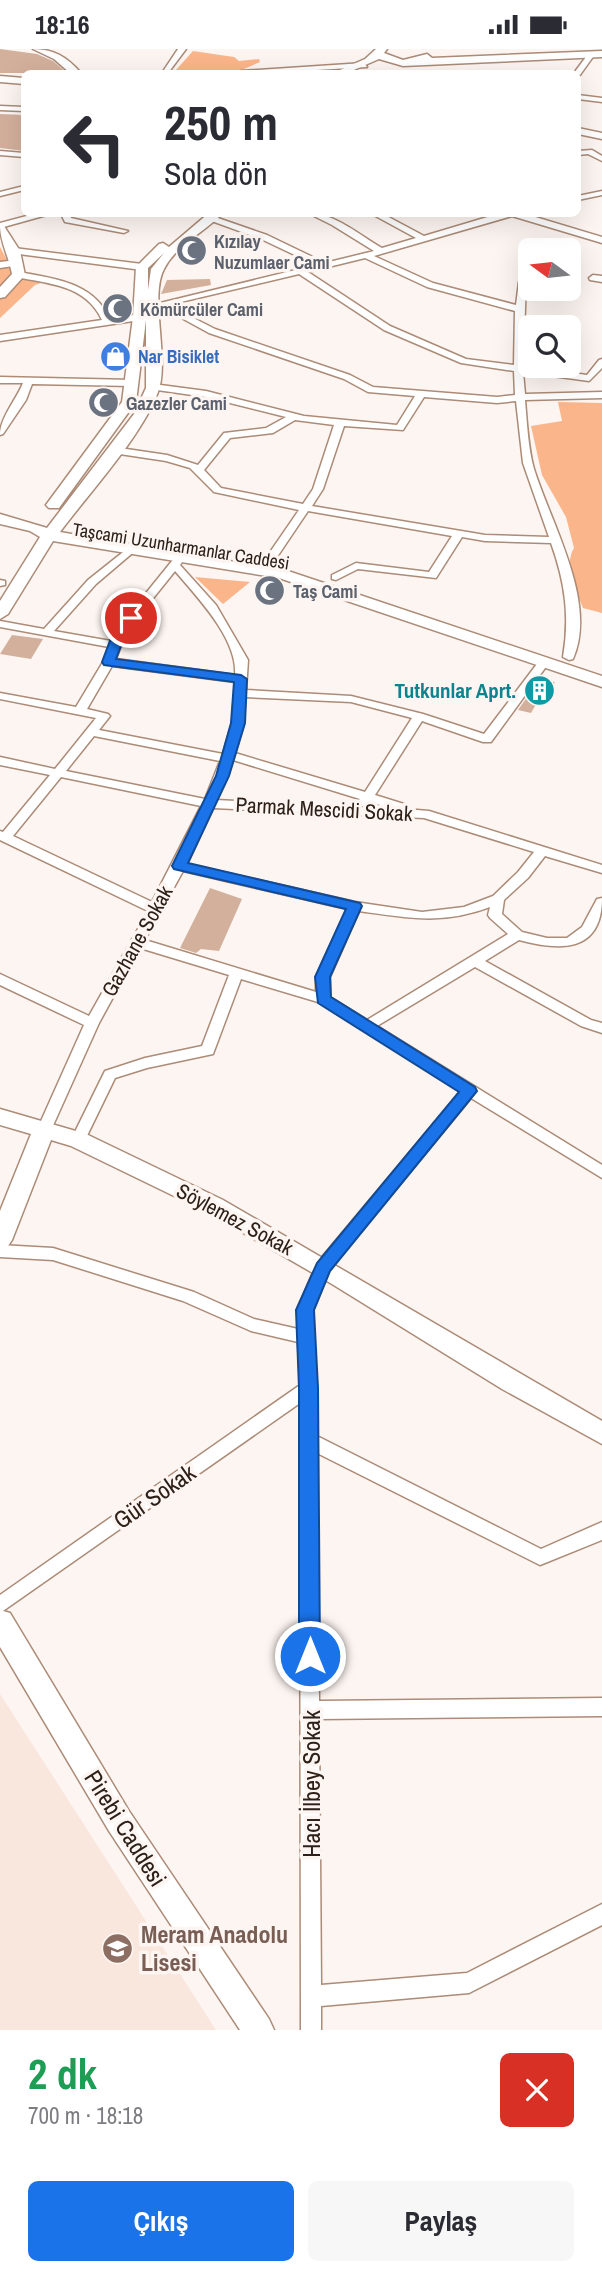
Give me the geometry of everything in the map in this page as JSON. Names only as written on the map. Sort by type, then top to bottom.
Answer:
[{"type":"main road","points":[[38,49],[80,69]]},
{"type":"main road","points":[[68,49],[80,69]]},
{"type":"main road","points":[[390,70],[429,55],[425,49]]},
{"type":"main road","points":[[459,49],[499,49]]},
{"type":"main road","points":[[348,70],[364,65],[381,52],[387,60],[412,62],[597,54]]},
{"type":"main road","points":[[0,79],[21,81]]},
{"type":"main road","points":[[581,132],[602,136]]},
{"type":"main road","points":[[0,614],[46,530],[129,402],[140,317],[142,267],[208,217]]},
{"type":"main road","points":[[0,584],[141,415],[153,387],[157,269],[209,217]]},
{"type":"main road","points":[[0,227],[17,263],[10,286],[0,294]]},
{"type":"main road","name":"Taşcami Uzunharmanlar Caddesi","points":[[0,519],[178,561],[254,568],[302,579],[602,683]]},
{"type":"main road","name":"Taşcami Uzunharmanlar Caddesi","points":[[46,530],[271,558],[336,577],[602,669]]},
{"type":"main road","points":[[29,565],[62,549],[109,545]]},
{"type":"main road","name":"Söylemez Sokak","points":[[0,1117],[78,1140],[215,1206],[602,1433]]},
{"type":"main road","points":[[0,1240],[44,1130]]},
{"type":"main road","name":"Pirebi Caddesi","points":[[0,1622],[119,1821],[258,2030]]},
{"type":"street","points":[[167,70],[181,49]]},
{"type":"street","points":[[580,70],[597,54]]},
{"type":"street","points":[[287,70],[364,65]]},
{"type":"street","points":[[581,97],[602,100]]},
{"type":"street","points":[[0,108],[21,109]]},
{"type":"street","points":[[581,153],[589,152],[602,159]]},
{"type":"street","points":[[0,153],[21,155]]},
{"type":"street","points":[[581,188],[591,195]]},
{"type":"street","points":[[0,194],[21,189]]},
{"type":"street","points":[[581,197],[602,193]]},
{"type":"street","points":[[0,227],[36,217]]},
{"type":"street","points":[[66,217],[68,220],[124,231]]},
{"type":"street","points":[[216,217],[325,266]]},
{"type":"street","points":[[321,217],[380,251]]},
{"type":"street","points":[[382,217],[422,238]]},
{"type":"street","points":[[468,217],[476,223]]},
{"type":"street","points":[[156,305],[302,272],[498,217]]},
{"type":"street","points":[[525,217],[602,240]]},
{"type":"street","points":[[365,255],[430,285],[519,309]]},
{"type":"street","points":[[17,263],[86,290],[103,310],[107,322]]},
{"type":"street","points":[[0,265],[17,263],[142,267]]},
{"type":"street","points":[[302,272],[387,328],[411,340],[464,361],[518,368]]},
{"type":"street","points":[[519,315],[520,301]]},
{"type":"street","points":[[156,305],[212,331],[347,377],[371,390],[497,401],[520,397],[602,395]]},
{"type":"street","points":[[0,338],[140,317]]},
{"type":"street","points":[[581,377],[589,378],[602,362]]},
{"type":"street","points":[[519,378],[528,465],[572,592],[575,634],[569,657]]},
{"type":"street","points":[[0,380],[132,383]]},
{"type":"street","points":[[1,429],[21,400],[28,382]]},
{"type":"street","points":[[153,387],[206,394],[292,417],[400,428],[420,396]]},
{"type":"street","points":[[199,470],[227,435],[269,432],[278,429],[292,417]]},
{"type":"street","points":[[271,558],[318,489],[340,422]]},
{"type":"street","points":[[113,450],[167,458],[194,466],[218,490],[306,508],[485,538],[555,540]]},
{"type":"street","points":[[336,577],[356,566],[432,576],[459,533]]},
{"type":"street","points":[[47,632],[92,582],[132,548]]},
{"type":"street","points":[[80,711],[126,625],[178,561]]},
{"type":"street","name":"Gazhane Sokak","points":[[44,1130],[92,1023],[179,866],[209,804],[238,723],[242,660],[218,617],[178,561]]},
{"type":"street","points":[[0,624],[114,645]]},
{"type":"street","points":[[108,662],[241,679]]},
{"type":"street","points":[[239,693],[335,697],[419,716],[487,739],[544,662]]},
{"type":"street","points":[[0,696],[104,716],[59,773],[3,836],[155,909]]},
{"type":"street","points":[[360,810],[419,716]]},
{"type":"street","points":[[93,732],[228,757],[425,814]]},
{"type":"street","name":"Parmak Mescidi Sokak","points":[[0,761],[209,804],[425,814],[602,869]]},
{"type":"street","points":[[179,866],[355,906],[422,916],[466,911],[498,899],[523,875],[542,850]]},
{"type":"street","points":[[498,899],[495,915],[517,935],[542,942],[565,944],[573,942],[593,924],[602,902]]},
{"type":"street","points":[[324,999],[323,977],[355,906]]},
{"type":"street","points":[[367,1026],[517,935]]},
{"type":"street","points":[[136,942],[324,999],[602,1173]]},
{"type":"street","points":[[475,961],[586,1023],[602,1028]]},
{"type":"street","points":[[78,1140],[110,1075],[145,1063],[208,1050],[236,973]]},
{"type":"street","points":[[0,979],[92,1023]]},
{"type":"street","name":"Hacı İlbey Sokak","points":[[312,2030],[309,1440],[305,1310],[323,1268],[469,1091]]},
{"type":"street","points":[[0,1251],[53,1254],[188,1296],[251,1325],[306,1337]]},
{"type":"street","name":"Gür Sokak","points":[[0,1605],[308,1388]]},
{"type":"street","points":[[309,1440],[540,1557],[559,1552],[602,1530]]},
{"type":"street","points":[[310,1710],[602,1707]]},
{"type":"street","points":[[312,1996],[469,1983],[602,1914]]},
{"type":"shaded area","points":[[193,51],[234,57],[239,61],[259,59],[260,62],[242,70],[176,70]]},
{"type":"shaded area","points":[[0,247],[15,275],[41,283],[35,285],[0,318]]},
{"type":"shaded area","points":[[558,402],[602,403],[602,613],[583,608],[577,594],[570,570],[574,548],[566,517],[542,475],[531,426],[562,421]]},
{"type":"shaded area","points":[[195,577],[250,582],[223,604]]},
{"type":"shaded area","points":[[0,1694],[216,2030],[0,2030]]},
{"type":"building","points":[[0,49],[37,54],[53,61],[64,70],[21,70],[21,73],[0,73]]},
{"type":"building","points":[[0,114],[21,115],[21,151],[0,148]]},
{"type":"building","points":[[210,279],[211,285],[161,294],[167,280]]},
{"type":"building","name":"Taş Cami","points":[[267,583],[284,588],[274,600],[256,595]]},
{"type":"building","points":[[12,635],[43,639],[31,659],[0,654]]},
{"type":"building","name":"Tutkunlar Aprt.","points":[[540,679],[555,682],[545,700],[539,699],[531,713],[518,710]]},
{"type":"building","points":[[210,888],[242,899],[219,951],[201,949],[196,953],[180,948]]},
{"type":"place","name":"Kızılay Nuzumlaer Cami","points":[[191,251]]},
{"type":"place","name":"Kömürcüler Cami","points":[[117,309]]},
{"type":"place","name":"Nar Bisiklet","points":[[115,356]]},
{"type":"place","name":"Gazezler Cami","points":[[103,403]]},
{"type":"place","name":"Taş Cami","points":[[270,591]]},
{"type":"place","name":"Tutkunlar Aprt.","points":[[539,690]]},
{"type":"place","name":"Meram Anadolu Lisesi","points":[[118,1948]]},
{"type":"route","points":[[131,618],[121,631],[108,662],[188,670],[241,679],[238,723],[222,776],[179,866],[355,906],[323,977],[324,999],[469,1091],[323,1268],[305,1310],[308,1367],[310,1656]]}]
